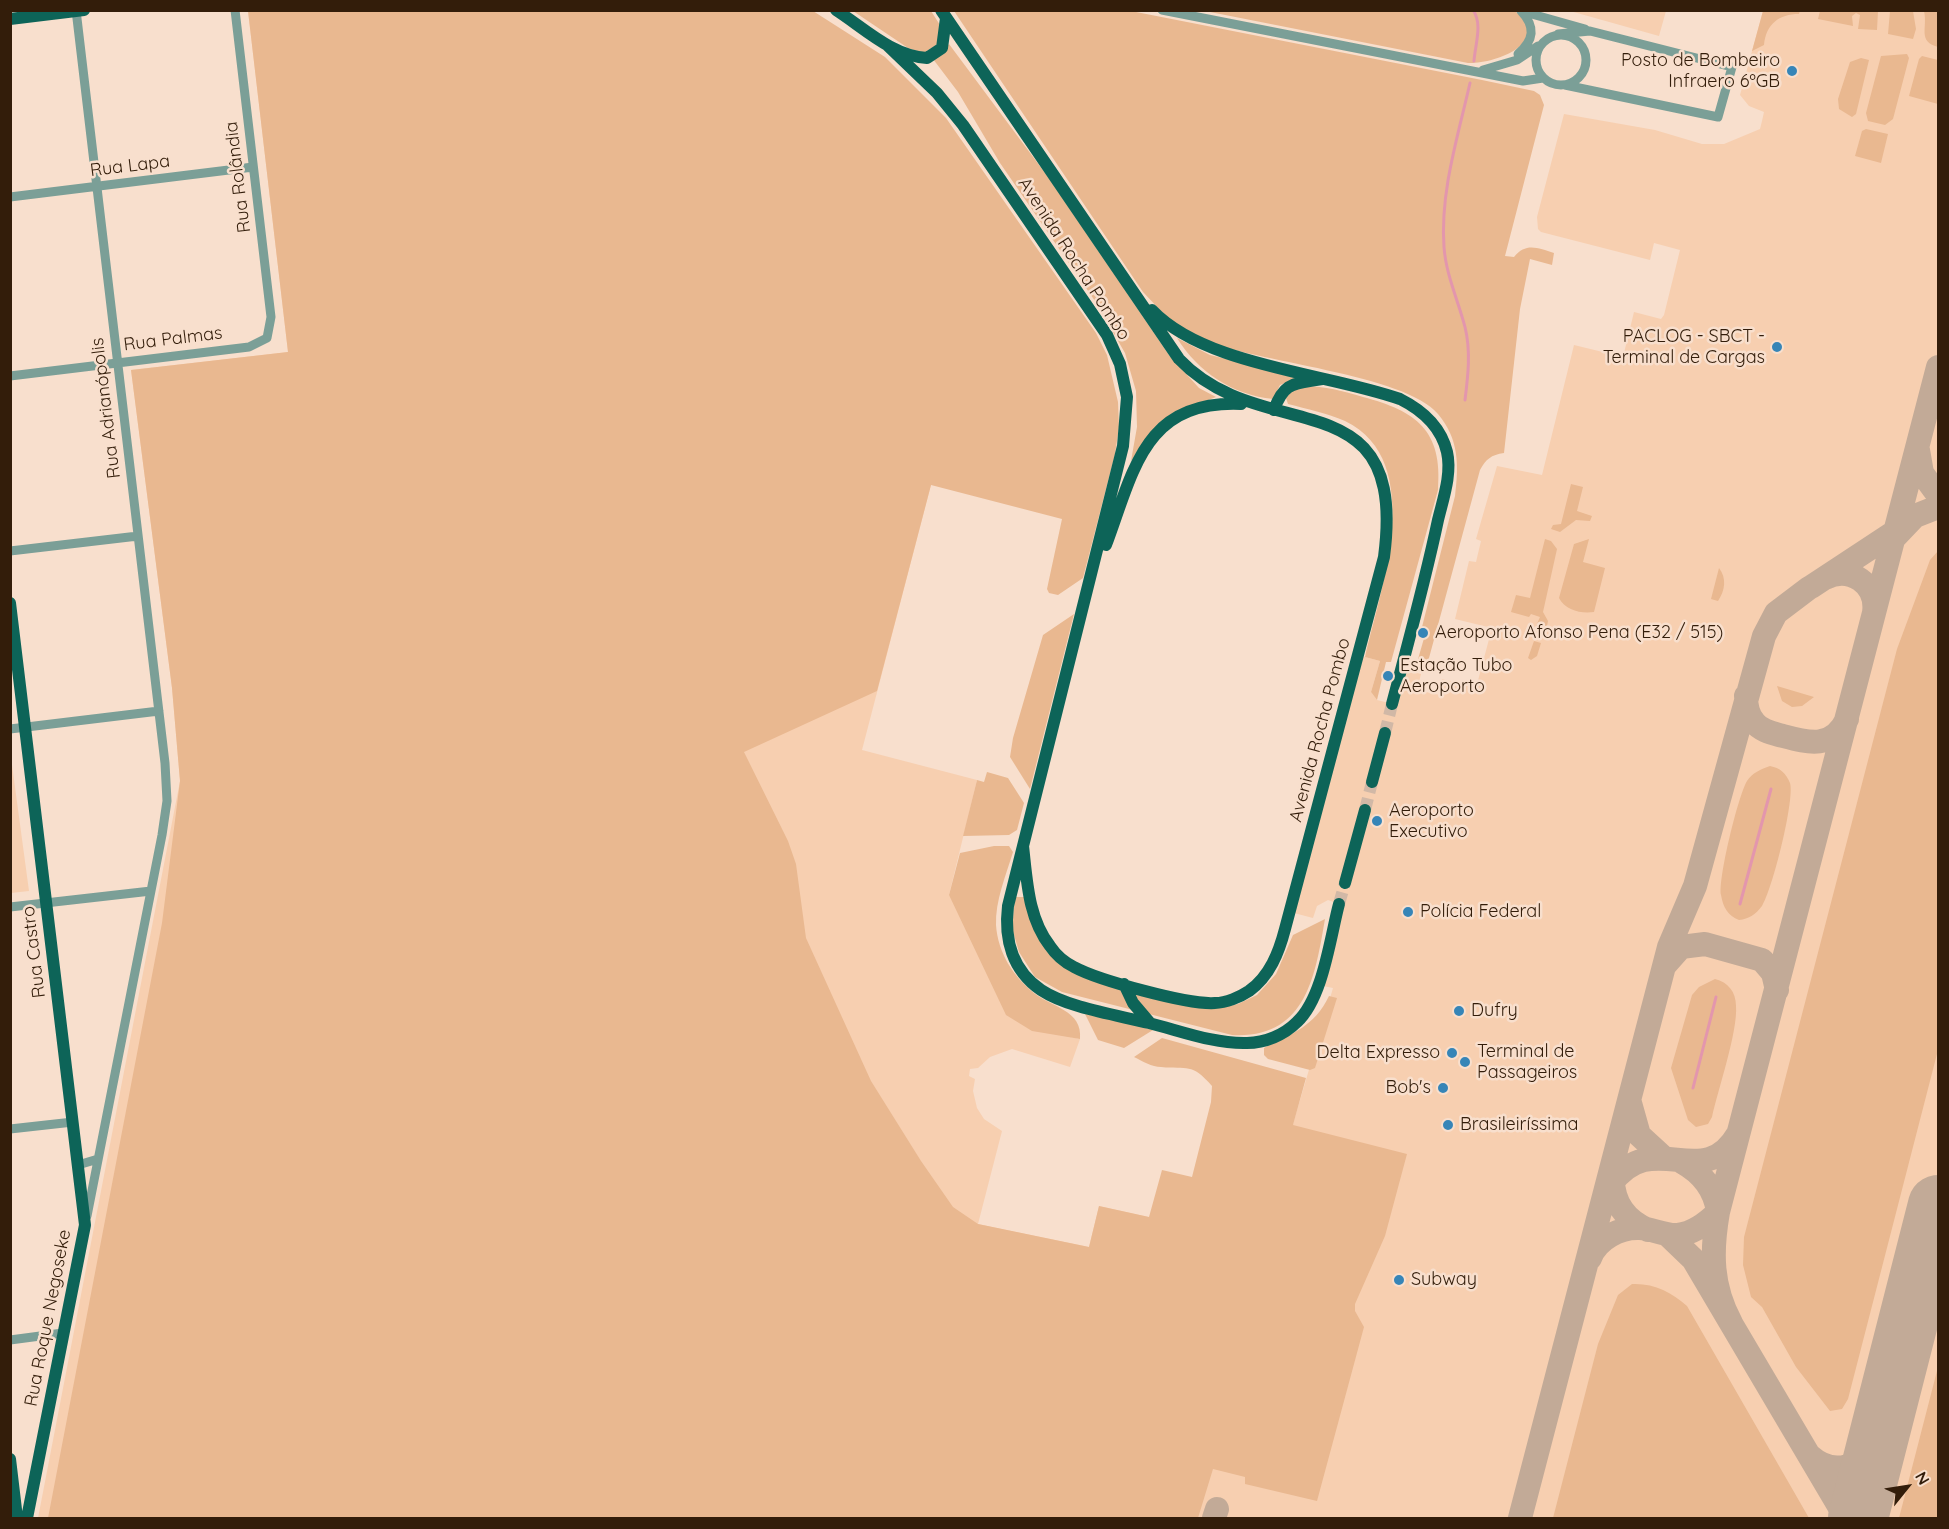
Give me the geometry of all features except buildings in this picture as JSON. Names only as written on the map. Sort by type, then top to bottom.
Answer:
[{"type":"main road","points":[[836,10],[887,45],[916,57],[934,56],[945,41],[944,13]]},
{"type":"main road","points":[[10,19],[78,11]]},
{"type":"main road","name":"Avenida Rocha Pombo","points":[[944,13],[1131,286],[1168,344],[1193,374],[1223,393],[1251,404],[1332,425],[1363,447],[1379,474],[1388,514],[1384,557],[1285,929],[1268,972],[1249,991],[1218,1003],[1194,1001],[1124,984],[1074,967],[1049,945],[1032,910],[1023,846]]},
{"type":"main road","name":"Avenida Rocha Pombo","points":[[887,45],[937,93],[963,125],[1097,319],[1120,364],[1127,397],[1126,429],[1006,923],[1011,954],[1018,967],[1041,990],[1053,996],[1214,1040],[1239,1043],[1259,1042],[1283,1032],[1307,1010],[1316,994],[1339,904]]},
{"type":"main road","name":"Avenida Rocha Pombo","points":[[1131,286],[1170,327],[1201,344],[1386,393],[1412,405],[1435,426],[1447,454],[1446,483],[1432,552],[1392,704]]},
{"type":"main road","points":[[1274,410],[1280,394],[1289,386],[1326,378]]},
{"type":"main road","points":[[1088,593],[1135,467],[1148,442],[1169,422],[1194,408],[1219,403],[1251,404]]},
{"type":"main road","name":"Rua Castro","points":[[10,603],[85,1225]]},
{"type":"main road","points":[[1372,782],[1385,733]]},
{"type":"main road","points":[[1345,883],[1365,810]]},
{"type":"main road","points":[[1124,984],[1133,1003],[1150,1023]]},
{"type":"main road","name":"Rua Roque Negoseke","points":[[27,1518],[85,1225]]},
{"type":"main road","points":[[10,1460],[18,1518]]},
{"type":"main road","points":[[16,1503],[18,1508],[24,1508],[30,1503]]},
{"type":"street","name":"Rua Rolândia","points":[[234,10],[271,317],[267,338]]},
{"type":"street","points":[[1162,10],[1523,81],[1543,78],[1557,85],[1718,117],[1732,68],[1521,11]]},
{"type":"street","name":"Rua Adrianópolis","points":[[78,11],[159,711],[167,801]]},
{"type":"street","points":[[1508,64],[1531,39],[1530,22],[1521,11]]},
{"type":"street","points":[[1477,72],[1508,64],[1539,46],[1551,36],[1590,31]]},
{"type":"street","points":[[1558,34],[1575,38],[1585,52],[1586,60],[1580,76],[1565,85]]},
{"type":"street","points":[[1539,46],[1535,62],[1543,78]]},
{"type":"street","name":"Rua Lapa","points":[[10,197],[253,167]]},
{"type":"street","name":"Rua Palmas","points":[[10,376],[249,347],[267,338]]},
{"type":"street","points":[[10,551],[138,536]]},
{"type":"street","points":[[10,729],[159,711]]},
{"type":"street","name":"Rua Roque Negoseke","points":[[85,1225],[167,801]]},
{"type":"street","points":[[10,907],[151,891]]},
{"type":"street","points":[[10,1129],[73,1122]]},
{"type":"street","points":[[78,1165],[98,1159]]},
{"type":"street","points":[[10,1340],[63,1334]]},
{"type":"shaded area","points":[[248,11],[931,485],[862,750],[977,780],[949,895],[1062,1035],[1080,1039],[1070,1067],[1012,1049],[990,1057],[978,1068],[970,1069],[969,1076],[975,1079],[973,1091],[977,1108],[984,1119],[1002,1131],[978,1224],[1089,1247],[1099,1206],[1185,1225],[1293,1124],[1333,988],[1323,986],[1339,904],[1328,900],[1317,906],[1313,918],[1290,912],[1358,655],[1380,661],[1371,692],[1377,700],[1397,705],[1406,670],[1421,674],[1417,690],[1440,695],[1442,679],[1476,688],[1492,628],[1455,619],[1469,561],[1476,562],[1481,541],[1476,539],[1497,466],[1542,475],[1574,345],[1623,357],[1634,312],[1661,319],[1664,315],[1680,250],[1654,243],[1650,260],[1541,232],[1538,229],[1537,217],[1564,114],[1655,130],[1702,144],[1724,144],[1760,129],[1764,112],[1749,106],[1740,95],[1763,11],[1938,11],[1938,1518],[38,1518],[180,781],[172,688],[131,370],[288,352]]},
{"type":"shaded area","points":[[248,11],[813,11],[885,57],[946,118],[1096,333],[1107,355],[1118,402],[1119,427],[1115,454],[1083,578],[1058,595],[1049,593],[1047,589],[1062,519],[931,485],[877,691],[744,752],[788,841],[796,864],[806,938],[871,1081],[953,1207],[978,1224],[1089,1247],[1099,1206],[1149,1217],[1162,1170],[1192,1177],[1211,1102],[1212,1086],[1194,1070],[1154,1066],[1134,1057],[1162,1038],[1306,1078],[1293,1125],[1407,1154],[1385,1236],[1355,1304],[1355,1311],[1364,1327],[1317,1501],[1245,1484],[1245,1477],[1213,1469],[1198,1518],[48,1518],[162,923],[180,781],[172,688],[131,370],[288,352]]},
{"type":"shaded area","points":[[853,11],[931,11],[940,25],[939,43],[924,53],[908,48]]},
{"type":"shaded area","points":[[954,11],[1131,11],[1482,80],[1534,91],[1540,95],[1544,105],[1505,256],[1514,257],[1523,249],[1537,248],[1554,253],[1552,265],[1530,259],[1520,309],[1504,453],[1489,458],[1480,470],[1426,669],[1416,666],[1427,628],[1422,627],[1456,485],[1456,453],[1445,423],[1421,400],[1394,389],[1327,370],[1224,347],[1199,339],[1176,325],[1143,292]]},
{"type":"shaded area","points":[[1205,11],[1515,11],[1525,22],[1527,33],[1524,42],[1505,55],[1492,60],[1468,63]]},
{"type":"shaded area","points":[[1570,11],[1666,11],[1659,36]]},
{"type":"shaded area","points":[[1763,11],[1800,11],[1799,14],[1785,16],[1775,22],[1768,31],[1764,45],[1752,51]]},
{"type":"shaded area","points":[[1820,11],[1878,11],[1877,30],[1858,29],[1860,15],[1856,13],[1852,16],[1853,26],[1818,19]]},
{"type":"shaded area","points":[[1890,11],[1913,11],[1916,29],[1913,39],[1888,34]]},
{"type":"shaded area","points":[[1924,11],[1938,11],[1938,47],[1925,37]]},
{"type":"shaded area","points":[[949,44],[1048,177],[1169,355],[1199,388],[1216,397],[1178,414],[1149,439],[1131,461],[1137,427],[1136,391],[1125,353],[1095,301],[1000,163],[958,92],[933,59]]},
{"type":"shaded area","points":[[1907,54],[1909,58],[1893,119],[1885,125],[1868,121],[1866,113],[1881,56]]},
{"type":"shaded area","points":[[1922,56],[1938,60],[1938,104],[1909,96],[1919,59]]},
{"type":"shaded area","points":[[1861,58],[1869,60],[1856,114],[1852,117],[1839,109],[1838,99],[1850,62]]},
{"type":"shaded area","points":[[1866,129],[1888,134],[1881,163],[1855,156],[1862,131]]},
{"type":"shaded area","points":[[1177,338],[1210,355],[1299,377],[1280,385],[1273,399],[1244,393],[1206,371]]},
{"type":"shaded area","points":[[1304,386],[1341,391],[1398,409],[1422,426],[1436,452],[1438,490],[1391,662],[1386,662],[1377,700],[1371,692],[1380,661],[1365,657],[1380,598],[1392,529],[1392,496],[1385,465],[1370,440],[1345,421],[1288,404],[1286,398],[1291,391]]},
{"type":"shaded area","points":[[1571,484],[1583,487],[1577,511],[1592,516],[1590,521],[1576,520],[1560,532],[1551,529],[1553,525],[1561,524]]},
{"type":"shaded area","points":[[1545,539],[1551,541],[1557,549],[1543,612],[1548,621],[1545,636],[1533,633],[1540,617],[1531,614],[1529,617],[1511,612],[1516,595],[1530,598]]},
{"type":"shaded area","points":[[1589,539],[1583,562],[1605,568],[1594,612],[1584,612],[1565,606],[1559,598],[1574,544]]},
{"type":"shaded area","points":[[1938,551],[1938,1050],[1848,1399],[1842,1409],[1830,1411],[1796,1367],[1762,1307],[1751,1297],[1743,1265],[1744,1237],[1897,649],[1930,560]]},
{"type":"shaded area","points":[[1719,568],[1724,584],[1718,601],[1711,599]]},
{"type":"shaded area","points":[[1074,614],[1030,789],[1010,757],[1013,738],[1043,635]]},
{"type":"shaded area","points":[[1534,641],[1541,643],[1537,656],[1531,660],[1528,658]]},
{"type":"shaded area","points":[[1777,686],[1814,697],[1802,706],[1792,707],[1782,701]]},
{"type":"shaded area","points":[[10,750],[29,891],[11,893],[10,893]]},
{"type":"shaded area","points":[[1770,766],[1777,768],[1787,776],[1790,783],[1791,793],[1782,845],[1762,906],[1752,916],[1739,920],[1729,913],[1721,895],[1726,856],[1747,781],[1757,772]]},
{"type":"shaded area","points":[[987,772],[1008,778],[1024,803],[1017,830],[1009,835],[963,836],[977,780],[984,782]]},
{"type":"shaded area","points":[[994,846],[1009,846],[1013,852],[996,916],[997,935],[1003,954],[1013,971],[1026,986],[1041,998],[1071,1015],[1080,1029],[1080,1039],[1032,1031],[1006,1015],[949,895],[960,853]]},
{"type":"shaded area","points":[[1015,897],[1024,897],[1062,965],[1220,1008],[1238,1004],[1257,995],[1276,974],[1293,935],[1325,919],[1311,982],[1291,1015],[1276,1027],[1257,1034],[1232,1035],[1062,992],[1035,977],[1019,952],[1012,928]]},
{"type":"shaded area","points":[[1715,979],[1724,983],[1733,992],[1736,1001],[1736,1017],[1712,1117],[1708,1124],[1696,1127],[1688,1120],[1671,1068],[1692,995],[1699,987]]},
{"type":"shaded area","points":[[1329,996],[1337,998],[1315,1068],[1310,1070],[1268,1059],[1264,1055],[1264,1048],[1310,1022]]},
{"type":"shaded area","points":[[1083,1010],[1153,1030],[1124,1048],[1098,1040]]},
{"type":"shaded area","points":[[1632,1284],[1662,1289],[1687,1306],[1809,1518],[1553,1518],[1598,1344],[1618,1295]]},
{"type":"shaded area","points":[[1938,1367],[1938,1518],[1899,1518]]},
{"type":"waterway","points":[[1473,10],[1478,22],[1474,61]]},
{"type":"waterway","points":[[1465,400],[1468,364],[1467,336],[1447,268],[1443,226],[1447,185],[1470,83]]},
{"type":"waterway","points":[[1740,904],[1771,789]]},
{"type":"waterway","points":[[1693,1088],[1716,997]]},
{"type":"taxiway","points":[[1731,1323],[1724,1309],[1714,1269],[1714,1241],[1718,1212],[1938,367]]},
{"type":"taxiway","points":[[1918,450],[1922,473],[1938,495]]},
{"type":"taxiway","points":[[1895,537],[1915,516],[1938,507]]},
{"type":"taxiway","points":[[1811,587],[1896,531]]},
{"type":"taxiway","points":[[1825,578],[1844,574],[1860,580],[1872,593],[1874,613]]},
{"type":"taxiway","points":[[1520,1518],[1669,947],[1695,886],[1764,636],[1776,613],[1809,588]]},
{"type":"taxiway","points":[[1746,696],[1748,713],[1760,728],[1793,739],[1811,742],[1827,739],[1835,735],[1847,719]]},
{"type":"taxiway","points":[[1665,965],[1681,947],[1705,944],[1762,960],[1773,973],[1777,990]]},
{"type":"taxiway","points":[[1630,1103],[1639,1135],[1663,1157]]},
{"type":"taxiway","points":[[1611,1184],[1627,1168],[1644,1160],[1709,1159],[1724,1151],[1738,1134]]},
{"type":"taxiway","points":[[1682,1162],[1696,1171],[1706,1182],[1714,1196],[1718,1212]]},
{"type":"taxiway","points":[[1613,1176],[1615,1194],[1622,1209],[1633,1221],[1648,1230]]},
{"type":"taxiway","points":[[1590,1258],[1598,1245],[1617,1232],[1640,1228],[1668,1234],[1684,1234],[1700,1227],[1718,1212]]},
{"type":"taxiway","points":[[1668,1235],[1693,1259],[1846,1518]]},
{"type":"taxiway","points":[[1810,1456],[1829,1467],[1848,1466],[1865,1455],[1878,1438]]},
{"type":"taxiway","points":[[1214,1518],[1217,1509]]},
{"type":"runway","points":[[1858,1518],[1938,1205]]},
{"type":"tunnel","points":[[1385,733],[1392,704]]},
{"type":"tunnel","points":[[1365,810],[1372,782]]},
{"type":"tunnel","points":[[1339,904],[1345,883]]},
{"type":"place","name":"Posto de Bombeiro Infraero 6ºGB","points":[[1792,71]]},
{"type":"place","name":"PACLOG - SBCT - Terminal de Cargas","points":[[1777,347]]},
{"type":"place","name":"Aeroporto Afonso Pena (E32 / 515)","points":[[1423,633]]},
{"type":"place","name":"Estação Tubo Aeroporto","points":[[1388,676]]},
{"type":"place","name":"Aeroporto Executivo","points":[[1377,821]]},
{"type":"place","name":"Polícia Federal","points":[[1408,912]]},
{"type":"place","name":"Dufry","points":[[1459,1011]]},
{"type":"place","name":"Delta Expresso","points":[[1452,1053]]},
{"type":"place","name":"Terminal de Passageiros","points":[[1465,1062]]},
{"type":"place","name":"Bob's","points":[[1443,1088]]},
{"type":"place","name":"Brasileiríssima","points":[[1448,1125]]},
{"type":"place","name":"Subway","points":[[1399,1280]]}]
